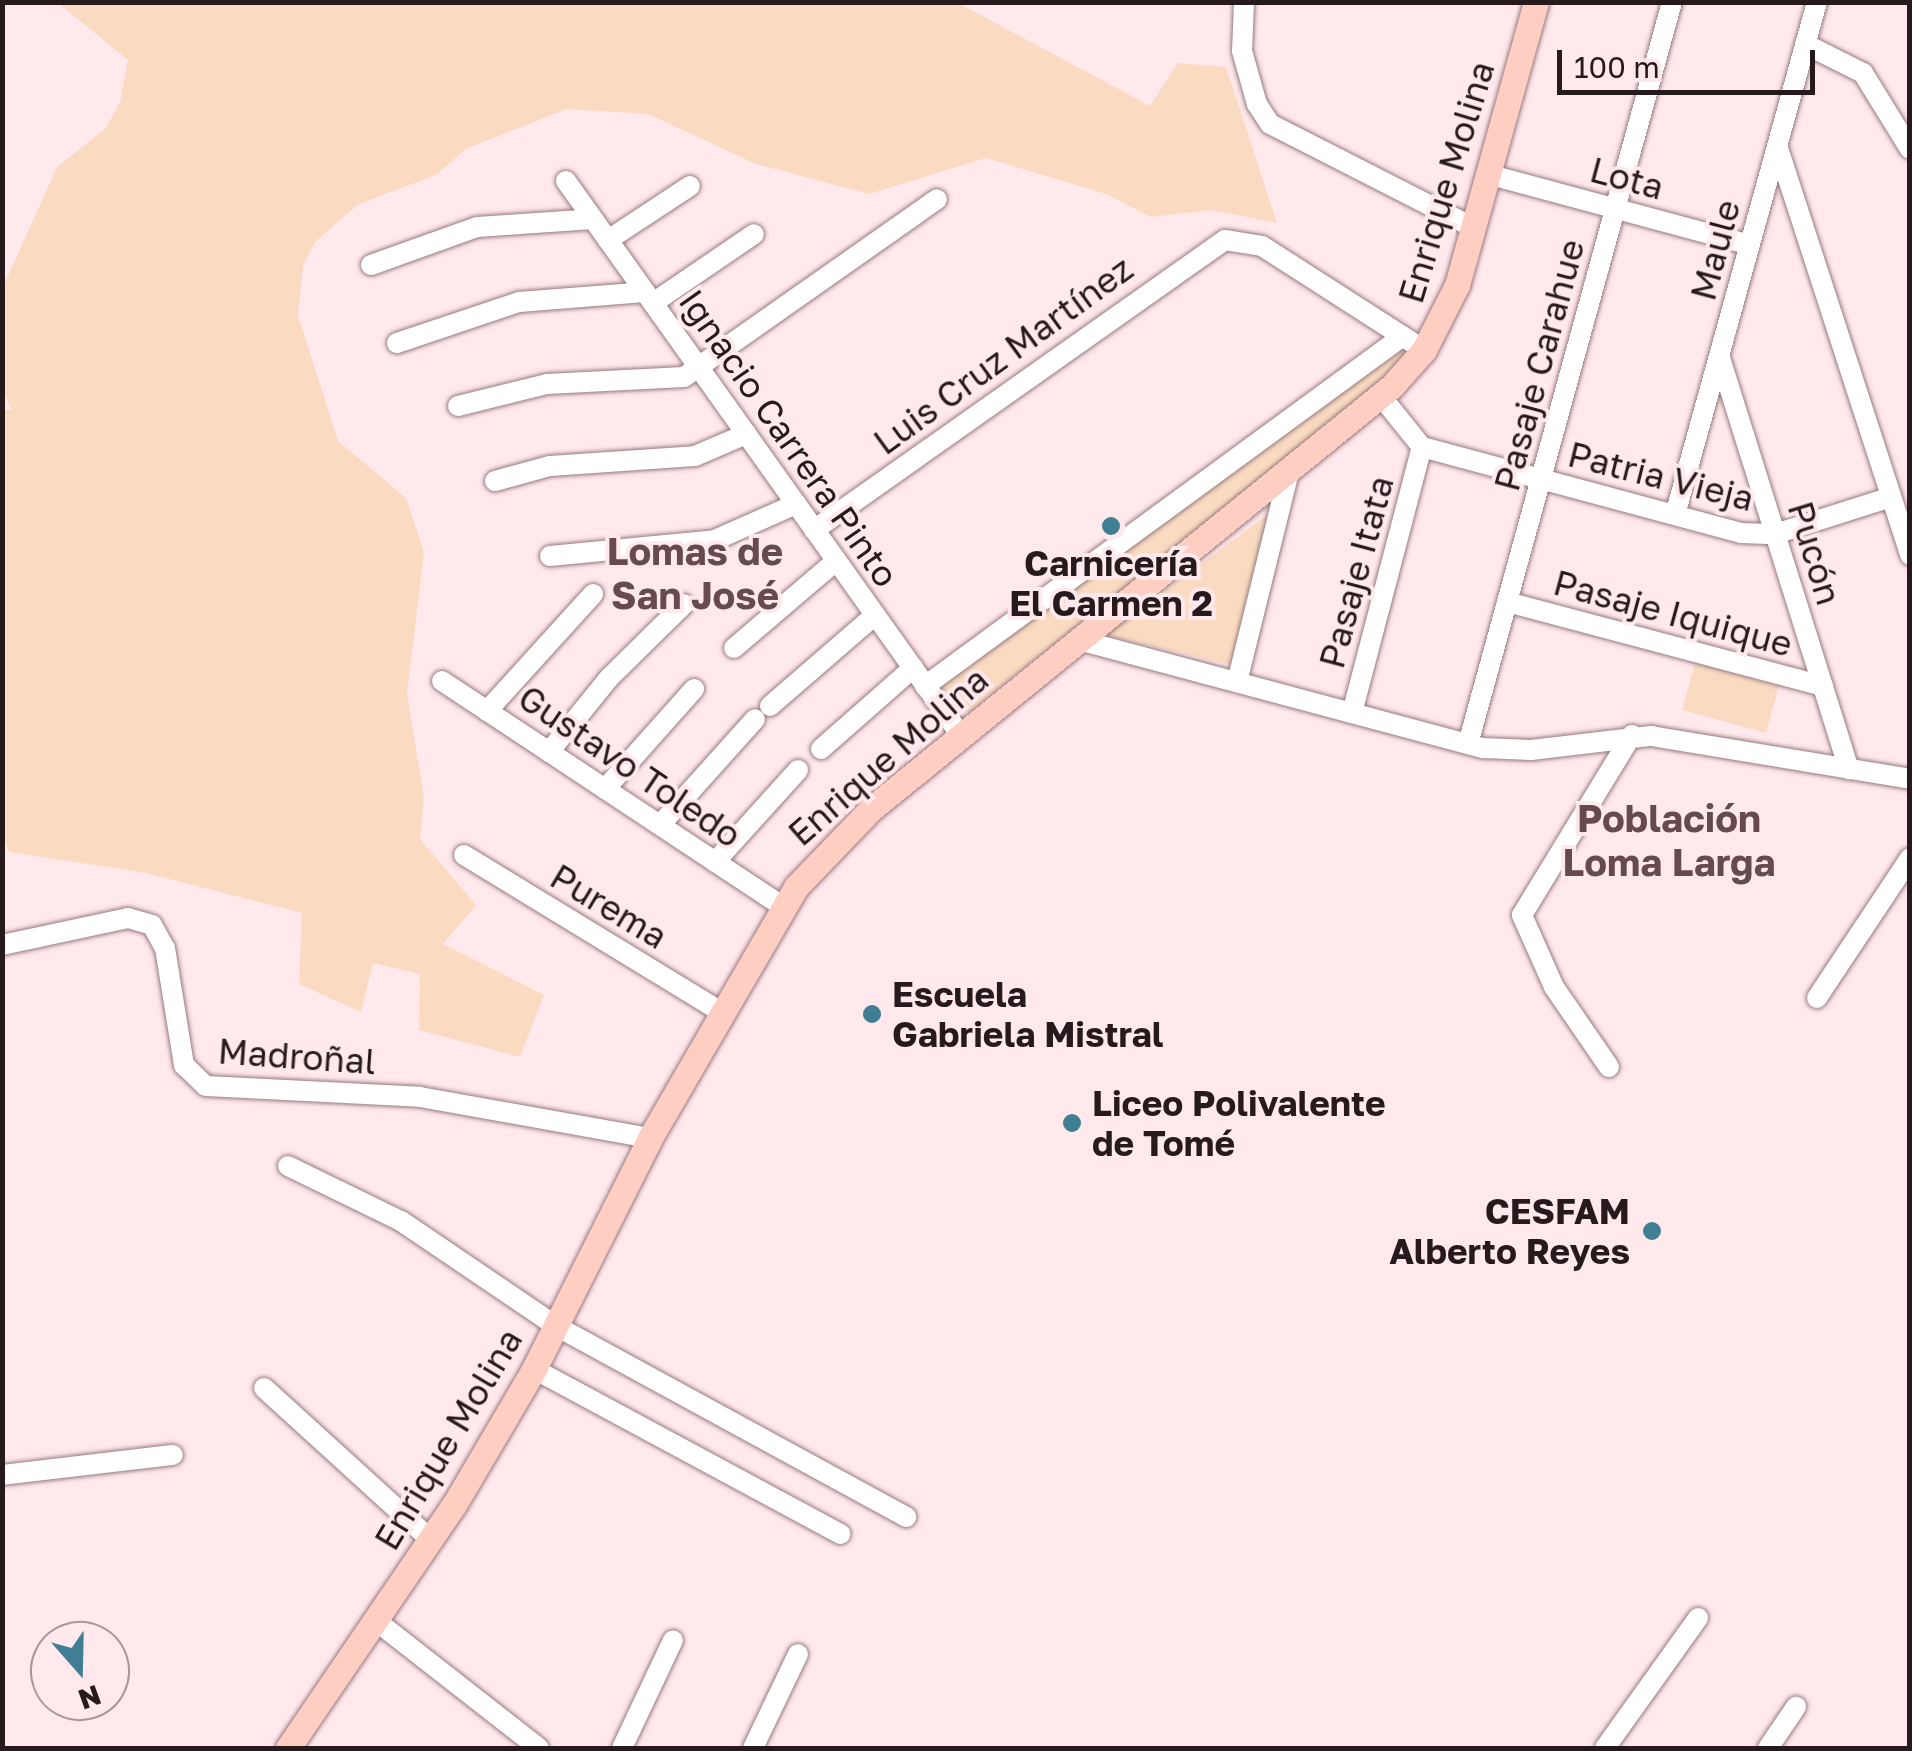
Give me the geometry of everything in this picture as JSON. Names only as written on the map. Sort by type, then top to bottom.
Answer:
[{"type":"main road","name":"Enrique Molina","points":[[288,1748],[430,1539],[534,1369],[650,1138],[782,906],[847,831],[960,734],[1380,396],[1414,343],[1451,302],[1536,2]]},
{"type":"street","points":[[1244,2],[1242,51],[1257,104],[1270,124],[1472,227]]},
{"type":"street","name":"Pasaje Carahue","points":[[1468,744],[1672,2]]},
{"type":"street","name":"Maule","points":[[1676,516],[1816,2]]},
{"type":"street","points":[[1805,44],[1863,73],[1910,150]]},
{"type":"street","points":[[1777,146],[1910,555]]},
{"type":"street","name":"Lota","points":[[1487,174],[1750,246]]},
{"type":"street","name":"Ignacio Carrera Pinto","points":[[566,181],[960,734]]},
{"type":"street","points":[[608,240],[690,186]]},
{"type":"street","points":[[458,406],[534,386],[673,380],[700,369],[937,198]]},
{"type":"street","points":[[370,265],[478,227],[593,219]]},
{"type":"street","points":[[397,343],[507,304],[649,298],[754,234]]},
{"type":"street","name":"Luis Cruz Martínez","points":[[814,530],[1211,247],[1232,238],[1262,246],[1414,343]]},
{"type":"street","name":"Enrique Molina","points":[[926,686],[1414,343]]},
{"type":"street","name":"Pucón","points":[[1719,356],[1848,769]]},
{"type":"street","points":[[1380,396],[1422,448]]},
{"type":"street","points":[[495,482],[550,466],[695,456],[746,434]]},
{"type":"street","name":"Patria Vieja","points":[[1422,448],[1676,516],[1775,534],[1891,497]]},
{"type":"street","name":"Pasaje Itata","points":[[1352,713],[1422,448]]},
{"type":"street","points":[[1237,682],[1290,468]]},
{"type":"street","points":[[550,556],[715,540],[796,504]]},
{"type":"street","points":[[734,648],[836,560]]},
{"type":"street","points":[[487,711],[593,594]]},
{"type":"street","name":"Pasaje Iquique","points":[[1507,602],[1823,686]]},
{"type":"street","points":[[549,752],[684,604]]},
{"type":"street","points":[[660,825],[762,712],[875,615]]},
{"type":"street","points":[[1079,640],[1468,744],[1531,750],[1632,736],[1910,779]]},
{"type":"street","points":[[820,749],[913,668]]},
{"type":"street","name":"Gustavo Toledo","points":[[442,681],[782,906]]},
{"type":"street","points":[[605,789],[694,688]]},
{"type":"street","points":[[1610,1067],[1554,987],[1522,915],[1632,736]]},
{"type":"street","points":[[715,862],[798,770]]},
{"type":"street","name":"Purema","points":[[464,855],[720,1012]]},
{"type":"street","points":[[1818,998],[1910,858]]},
{"type":"street","name":"Madroñal","points":[[2,945],[128,918],[152,924],[166,948],[184,1065],[206,1086],[420,1097],[650,1138]]},
{"type":"street","points":[[288,1166],[401,1221],[556,1326],[906,1517]]},
{"type":"street","points":[[534,1369],[840,1534]]},
{"type":"street","points":[[264,1388],[430,1539]]},
{"type":"street","points":[[2,1475],[173,1455]]},
{"type":"street","points":[[1606,1748],[1698,1618]]},
{"type":"street","points":[[375,1620],[539,1748]]},
{"type":"street","points":[[622,1748],[673,1640]]},
{"type":"street","points":[[752,1748],[798,1654]]},
{"type":"street","points":[[1768,1748],[1796,1707]]},
{"type":"shaded area","points":[[58,3],[958,3],[1150,106],[1178,63],[1226,67],[1277,223],[1212,210],[1151,217],[1106,194],[986,158],[869,194],[756,164],[648,114],[567,109],[466,149],[436,175],[359,204],[315,242],[303,266],[298,315],[338,441],[406,498],[424,552],[407,694],[424,798],[420,839],[476,905],[443,944],[544,995],[520,1057],[419,1030],[420,974],[373,963],[361,1012],[299,984],[302,913],[146,873],[9,852],[2,833],[2,410],[11,410],[3,389],[3,287],[57,167],[106,128],[120,102],[128,60]]},
{"type":"shaded area","points":[[1397,346],[1407,357],[1400,367],[969,712],[955,712],[940,693],[941,681]]},
{"type":"shaded area","points":[[1271,512],[1232,665],[1105,635]]},
{"type":"shaded area","points":[[1695,663],[1779,686],[1766,733],[1682,710]]},
{"type":"place","name":"Carnicería El Carmen 2","points":[[1111,526]]},
{"type":"place","name":"Escuela Gabriela Mistral","points":[[872,1014]]},
{"type":"place","name":"Liceo Polivalente de Tomé","points":[[1072,1123]]},
{"type":"place","name":"CESFAM Alberto Reyes","points":[[1652,1231]]},
{"type":"district","name":"Lomas de San José","points":[[695,573]]},
{"type":"district","name":"Población Loma Larga","points":[[1669,840]]}]
